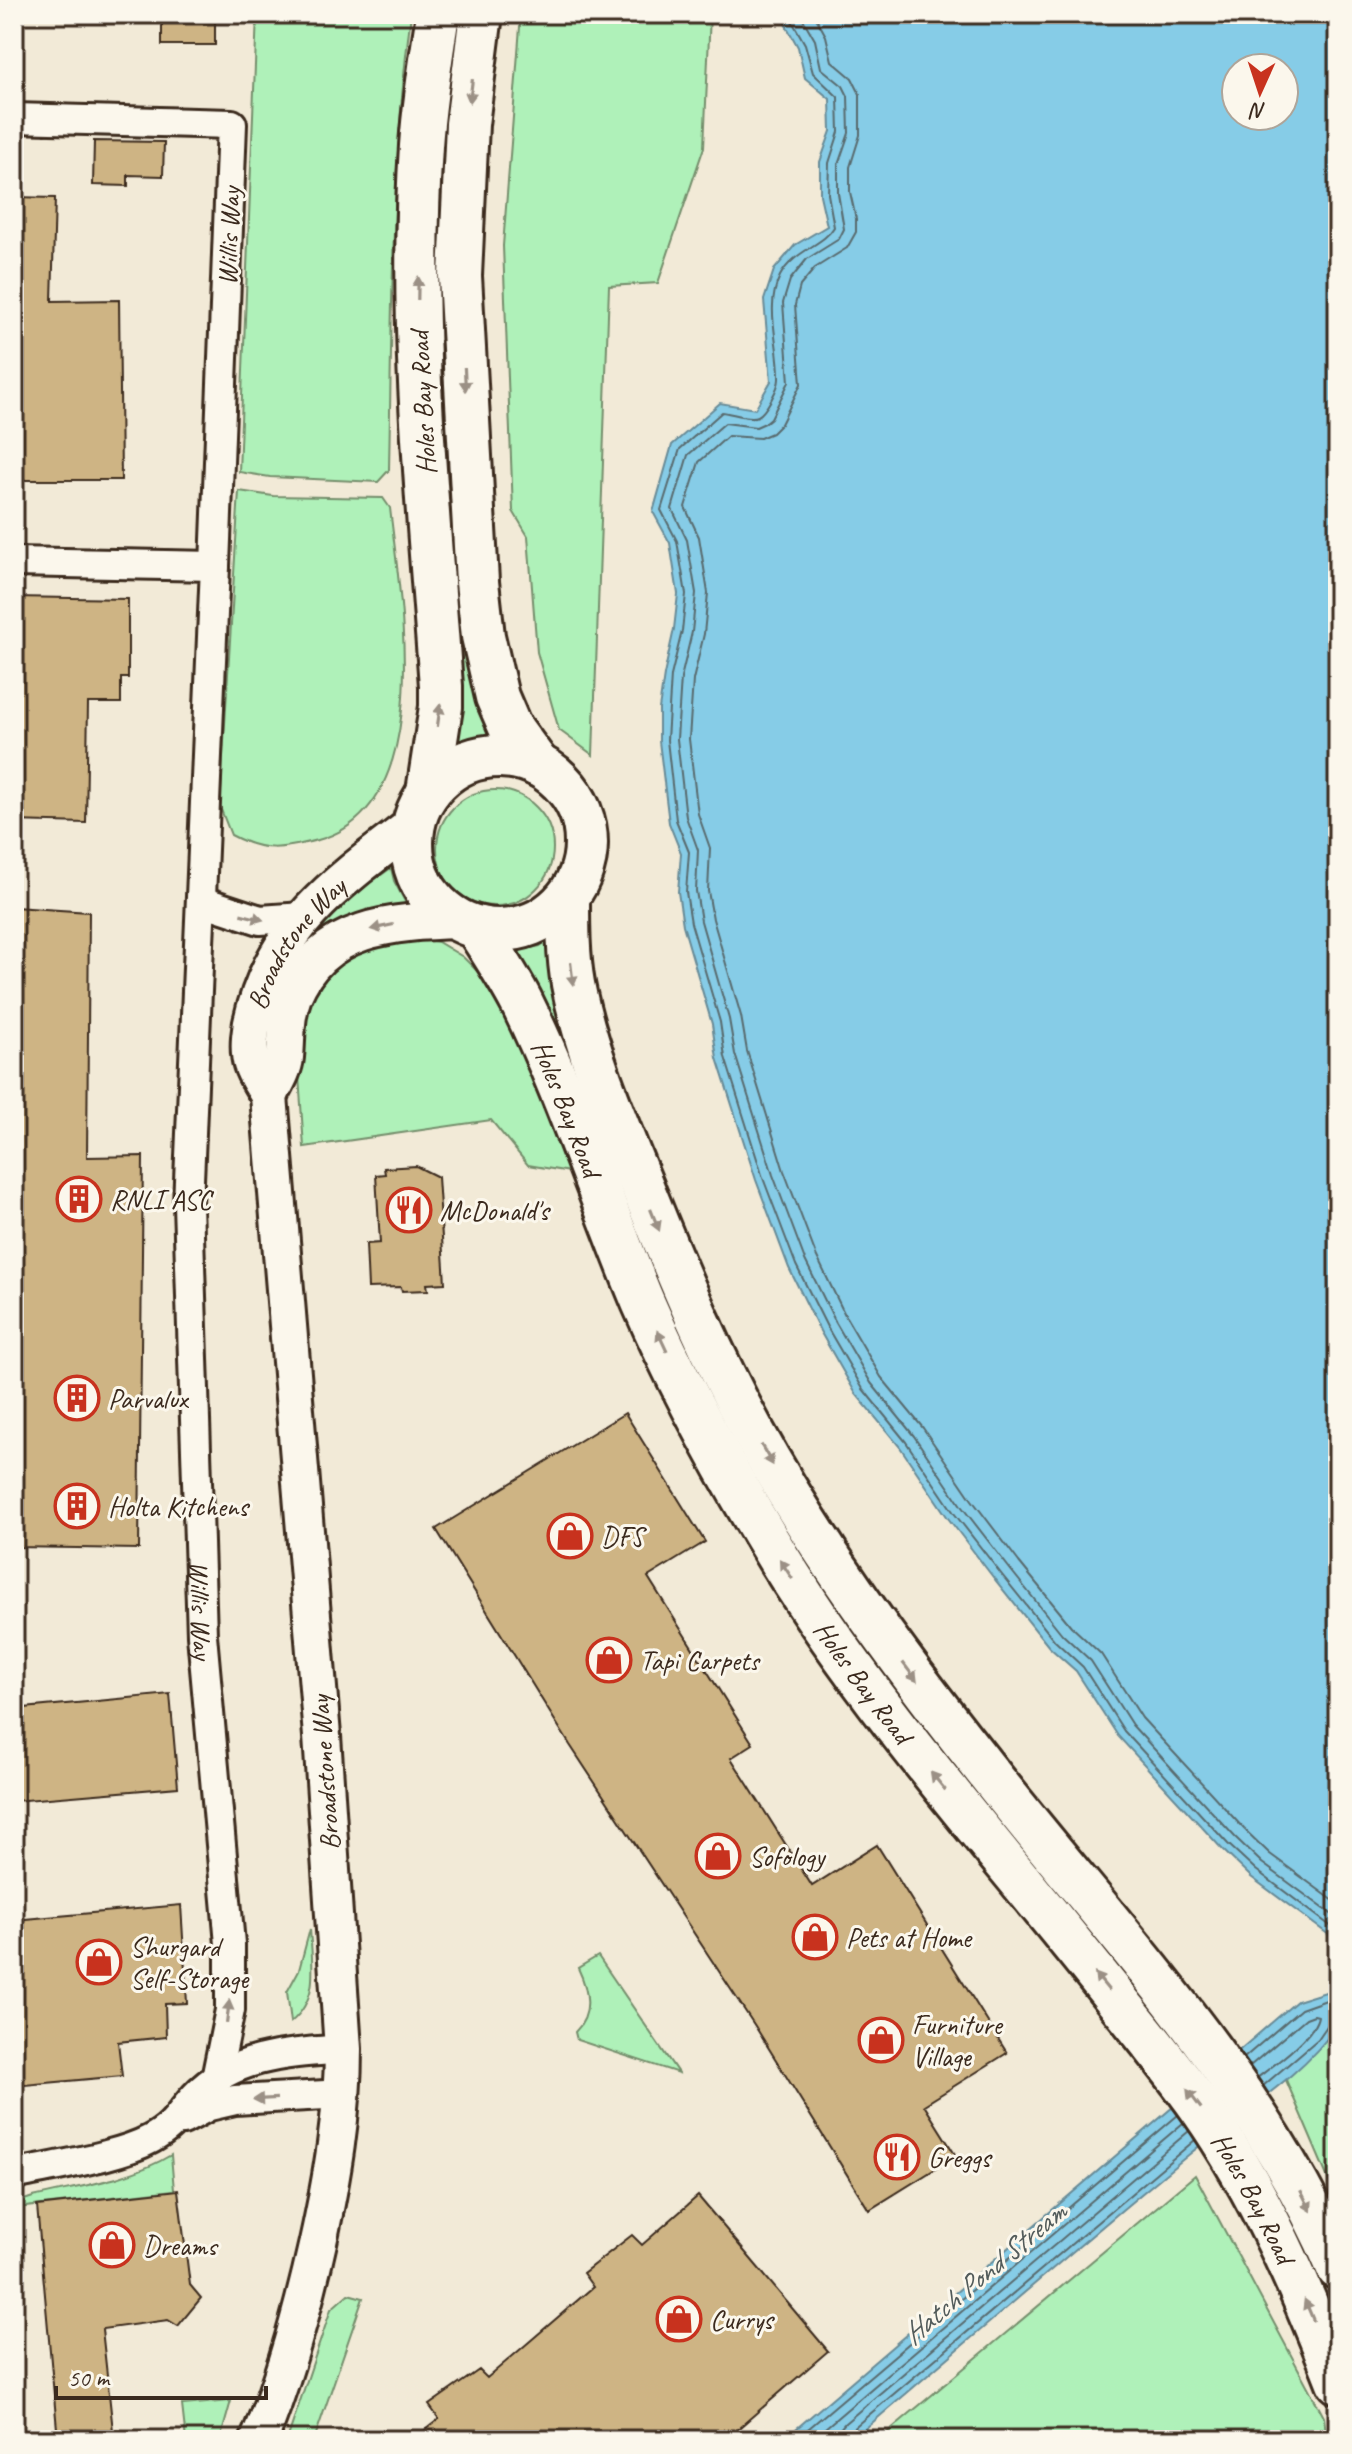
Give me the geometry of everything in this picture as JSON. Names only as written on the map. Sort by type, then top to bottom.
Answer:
[{"type":"highway","name":"Holes Bay Road","points":[[421,808],[441,707],[423,447],[418,316],[421,146],[438,14]]},
{"type":"highway","name":"Holes Bay Road","points":[[481,14],[467,124],[460,276],[477,582],[483,636],[497,697],[509,725],[538,765]]},
{"type":"highway","points":[[490,757],[515,757],[538,765],[556,777],[571,794],[583,824],[585,857],[579,878],[568,897],[550,914],[527,925],[503,930],[468,924],[436,904],[420,880],[412,852],[421,808],[445,775],[467,762],[490,757]]},
{"type":"highway","name":"Holes Bay Road","points":[[568,897],[572,980],[582,1023],[633,1163],[687,1297],[753,1431],[824,1551],[882,1635],[1199,2037],[1269,2136],[1297,2183],[1338,2268]]},
{"type":"highway","name":"Holes Bay Road","points":[[468,924],[521,1002],[553,1073],[634,1280],[677,1373],[780,1559],[869,1691],[923,1763],[1200,2107],[1233,2158],[1284,2254],[1338,2382]]},
{"type":"main road","name":"Broadstone Way","points":[[259,2440],[276,2399],[304,2304],[330,2186],[343,2094],[343,2049],[323,1751],[269,1096],[251,1062],[251,1023],[262,983],[280,947],[304,917],[421,808]]},
{"type":"main road","name":"Broadstone Way","points":[[269,1096],[286,1060],[285,1024],[293,996],[309,969],[328,950],[353,934],[387,925],[468,924]]},
{"type":"street","name":"Willis Way","points":[[14,118],[232,124],[189,1219],[202,1635],[230,1944],[230,2010],[216,2079]]},
{"type":"street","points":[[14,562],[215,566]]},
{"type":"street","points":[[202,901],[260,920],[304,917]]},
{"type":"street","points":[[175,2124],[195,2096],[230,2070],[281,2054],[343,2049]]},
{"type":"street","points":[[14,2175],[149,2140],[209,2106],[235,2100],[343,2094]]},
{"type":"green space","points":[[257,14],[411,14],[396,185],[389,470],[378,482],[270,477],[239,472]]},
{"type":"green space","points":[[521,14],[710,14],[704,147],[658,283],[609,286],[593,755],[559,730],[537,652],[528,536],[513,511],[503,246]]},
{"type":"green space","points":[[239,491],[273,496],[383,498],[390,508],[404,644],[403,695],[397,744],[382,787],[356,820],[318,840],[284,847],[254,845],[231,835],[220,807]]},
{"type":"green space","points":[[468,629],[501,743],[484,743],[452,753],[457,630]]},
{"type":"green space","points":[[495,790],[517,794],[536,807],[549,826],[553,848],[549,870],[536,889],[517,902],[495,906],[473,902],[454,889],[441,870],[437,848],[441,826],[454,807],[473,794]]},
{"type":"green space","points":[[391,868],[394,881],[410,911],[350,920],[272,1061],[263,1062],[282,973],[329,912]]},
{"type":"green space","points":[[412,937],[438,942],[463,957],[486,980],[506,1011],[576,1173],[528,1165],[491,1120],[304,1147],[297,1048],[299,1022],[321,975],[358,946]]},
{"type":"green space","points":[[551,938],[581,1054],[570,1058],[515,951],[540,946]]},
{"type":"green space","points":[[310,1929],[313,1967],[310,1991],[300,2013],[291,2022],[287,1992],[299,1970]]},
{"type":"green space","points":[[598,1956],[678,2073],[577,2040],[575,2032],[587,2009],[584,1984],[578,1968]]},
{"type":"green space","points":[[1338,2024],[1338,2202],[1283,2073]]},
{"type":"green space","points":[[171,2155],[174,2190],[16,2208],[18,2202],[139,2171]]},
{"type":"green space","points":[[1195,2175],[1324,2417],[1327,2440],[878,2440]]},
{"type":"green space","points":[[348,2294],[363,2298],[314,2440],[287,2440],[331,2309]]},
{"type":"green space","points":[[231,2401],[220,2440],[186,2440],[182,2405]]},
{"type":"water","name":"Hatch Pond Stream","points":[[763,14],[1338,14],[1338,2024],[1290,2077],[1149,2187],[852,2440],[783,2440],[1297,2001],[1329,1991],[1336,1972],[1329,1935],[1251,1877],[1118,1736],[1076,1671],[1049,1647],[996,1581],[900,1447],[856,1394],[789,1268],[756,1180],[717,1058],[712,1024],[683,925],[678,892],[681,853],[669,823],[659,741],[659,709],[678,594],[670,543],[653,512],[672,445],[720,403],[755,409],[771,381],[764,300],[774,270],[795,245],[827,226],[820,195],[820,162],[831,131],[830,99],[805,78],[798,47],[782,18]]},
{"type":"building","points":[[162,14],[215,14],[215,45],[162,45]]},
{"type":"building","points":[[94,141],[164,142],[163,176],[128,175],[128,186],[93,185]]},
{"type":"building","points":[[14,197],[55,198],[52,301],[119,300],[121,480],[14,480]]},
{"type":"building","points":[[14,597],[128,599],[128,678],[121,678],[121,703],[88,703],[86,823],[14,821]]},
{"type":"building","points":[[14,907],[89,912],[87,1157],[143,1156],[139,1549],[14,1547],[17,1236]]},
{"type":"building","name":"McDonald's","points":[[416,1166],[438,1177],[445,1283],[427,1284],[428,1290],[368,1288],[366,1244],[380,1243],[376,1175],[385,1174],[384,1168]]},
{"type":"building","points":[[625,1413],[705,1542],[648,1577],[753,1744],[731,1758],[812,1886],[877,1845],[1007,2053],[924,2105],[956,2156],[869,2210],[755,2026],[570,1745],[436,1529]]},
{"type":"building","points":[[170,1694],[178,1787],[14,1801],[14,1709]]},
{"type":"building","name":"Shurgard Self-Storage","points":[[181,1905],[187,2003],[165,2004],[166,2037],[118,2042],[122,2076],[14,2086],[14,1920]]},
{"type":"building","name":"Dreams","points":[[178,2190],[190,2285],[201,2298],[178,2326],[168,2320],[102,2329],[114,2440],[58,2440],[37,2206]]},
{"type":"building","name":"Currys","points":[[698,2196],[828,2351],[725,2440],[412,2440],[439,2419],[429,2405],[479,2370],[487,2378],[593,2287],[583,2273],[632,2235],[642,2245]]},
{"type":"place","name":"RNLI ASC","points":[[79,1199]]},
{"type":"place","name":"McDonald's","points":[[409,1210]]},
{"type":"place","name":"Parvalux","points":[[77,1398]]},
{"type":"place","name":"Holta Kitchens","points":[[77,1506]]},
{"type":"place","name":"DFS","points":[[570,1536]]},
{"type":"place","name":"Tapi Carpets","points":[[609,1660]]},
{"type":"place","name":"Sofology","points":[[718,1856]]},
{"type":"place","name":"Pets at Home","points":[[815,1937]]},
{"type":"place","name":"Shurgard Self-Storage","points":[[99,1962]]},
{"type":"place","name":"Furniture Village","points":[[881,2040]]},
{"type":"place","name":"Greggs","points":[[897,2157]]},
{"type":"place","name":"Dreams","points":[[112,2245]]},
{"type":"place","name":"Currys","points":[[679,2319]]}]
